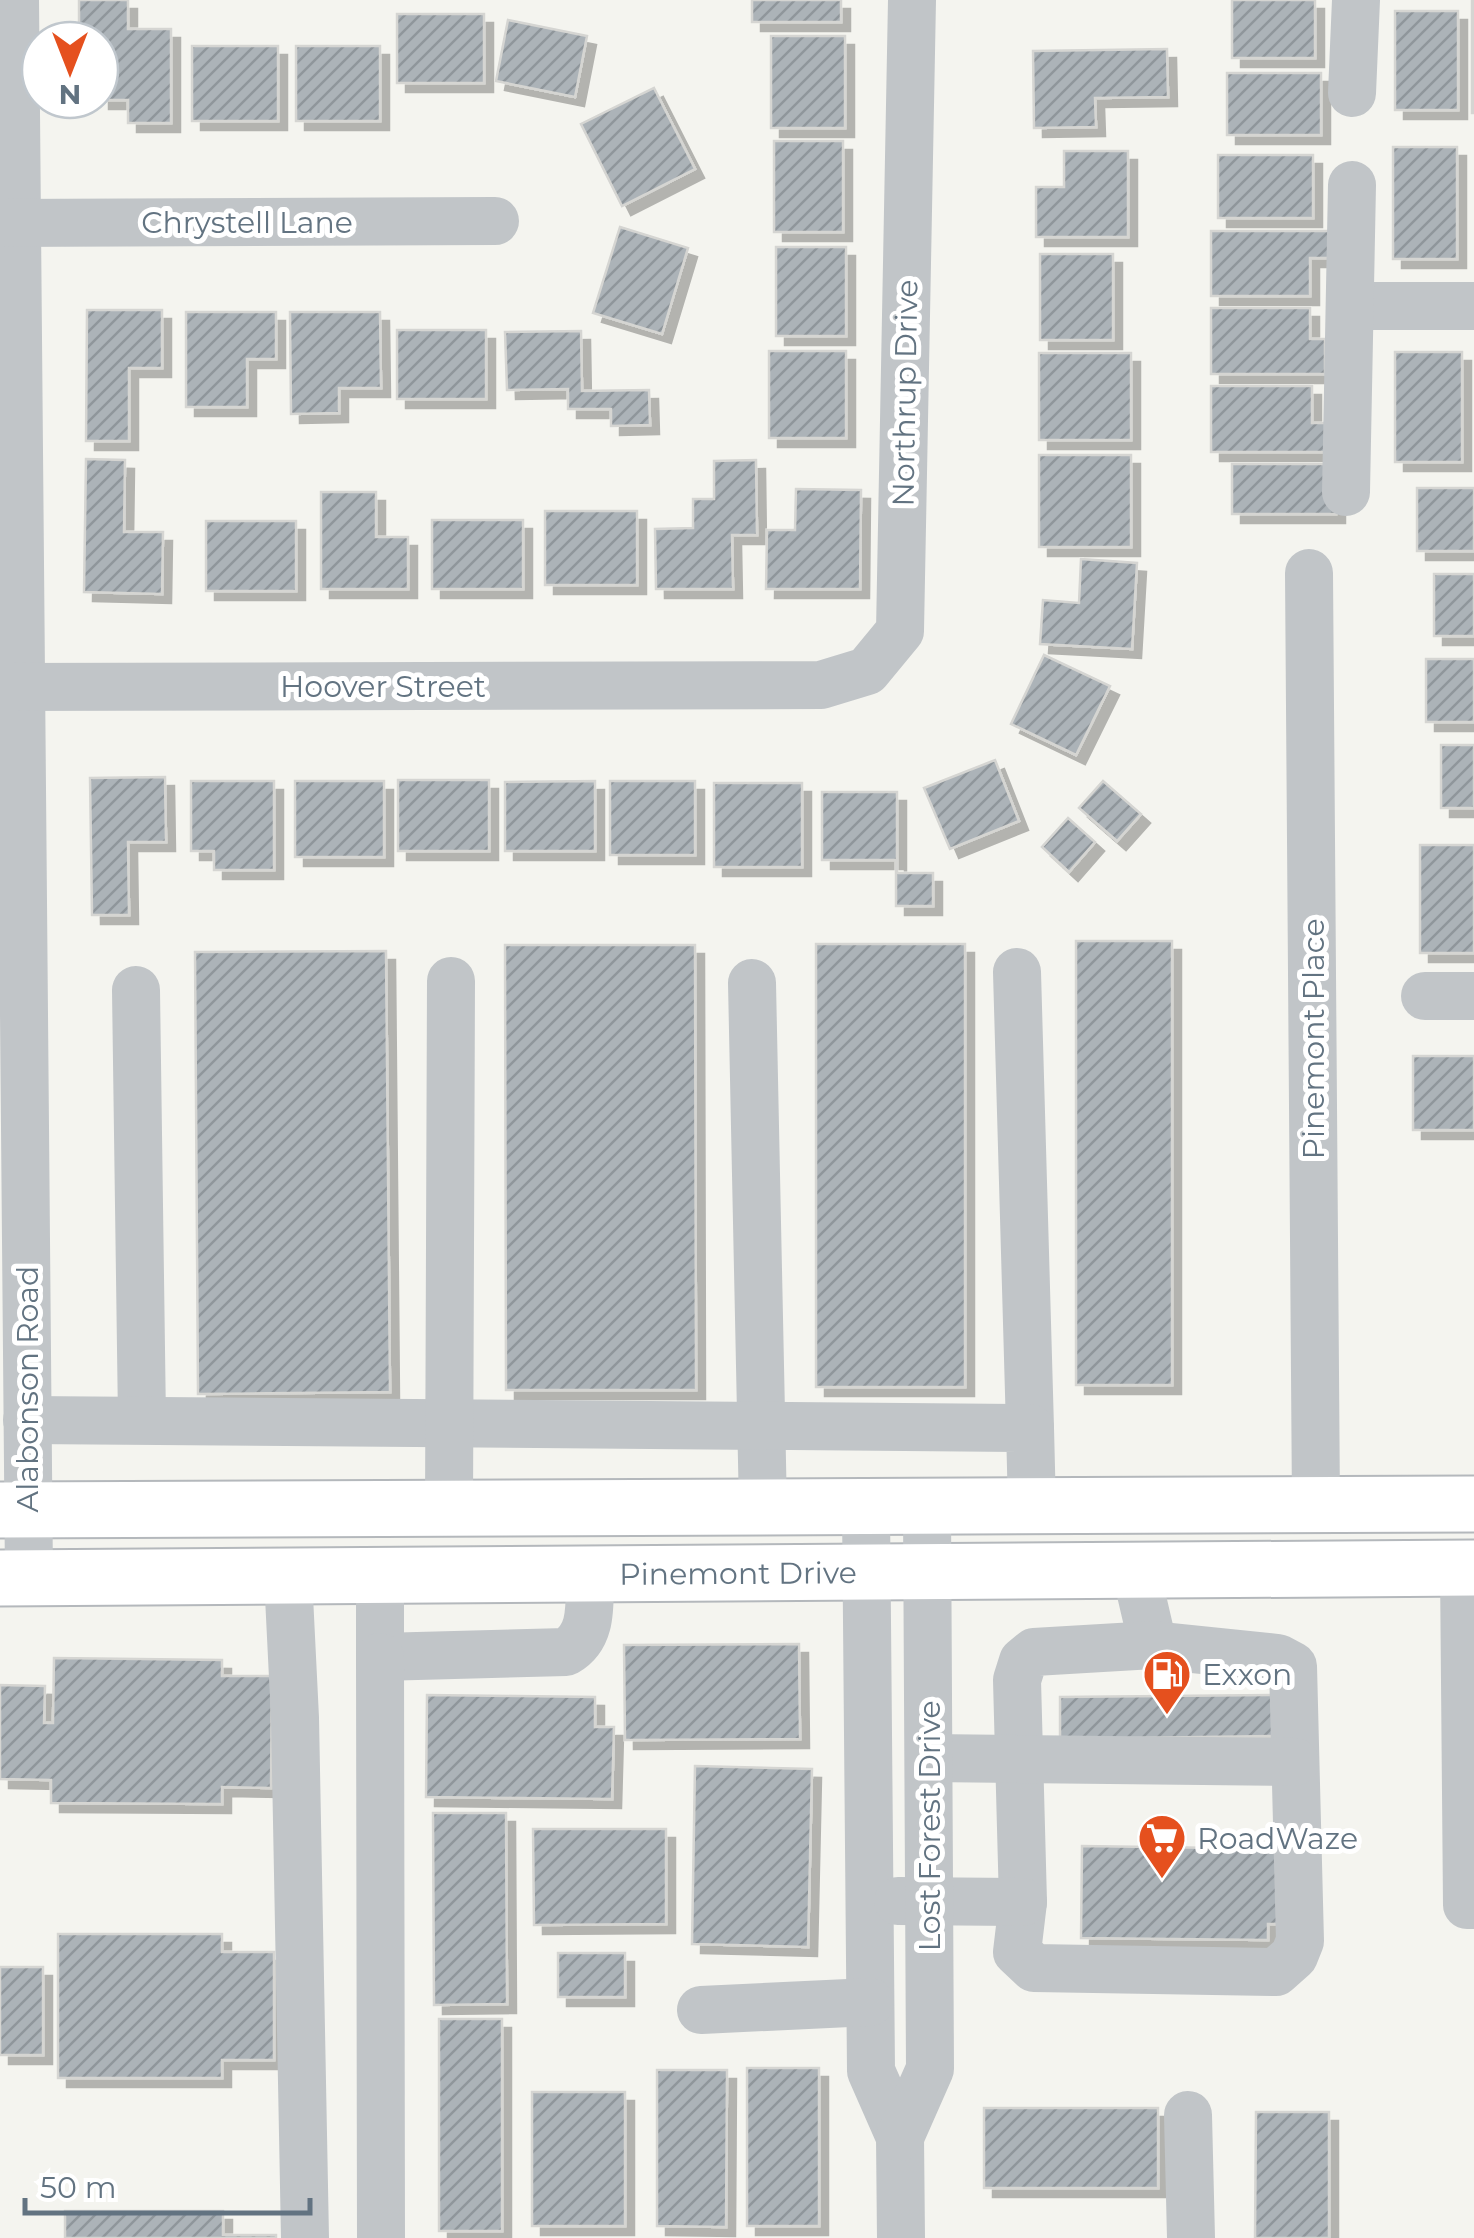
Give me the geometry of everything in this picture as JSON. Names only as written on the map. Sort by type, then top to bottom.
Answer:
[{"type":"main road","points":[[14,1510],[1474,1504]]},
{"type":"main road","name":"Pinemont Drive","points":[[14,1578],[1469,1568]]},
{"type":"street","name":"Alabonson Road","points":[[14,1578],[14,1510],[28,1420],[12,991],[9,223],[16,0]]},
{"type":"street","name":"Northrup Drive","points":[[766,685],[821,685],[867,671],[900,630],[912,0]]},
{"type":"street","points":[[1352,93],[1356,0]]},
{"type":"street","points":[[1346,492],[1352,185]]},
{"type":"street","name":"Chrystell Lane","points":[[9,223],[495,221]]},
{"type":"street","points":[[1352,306],[1474,306]]},
{"type":"street","name":"Pinemont Place","points":[[1309,573],[1316,1506]]},
{"type":"street","name":"Hoover Street","points":[[11,687],[766,685]]},
{"type":"street","points":[[1017,972],[1032,1508]]},
{"type":"street","points":[[449,1510],[451,981]]},
{"type":"street","points":[[752,982],[764,1509]]},
{"type":"street","points":[[136,990],[142,1420]]},
{"type":"street","points":[[1425,996],[1474,996]]},
{"type":"street","points":[[28,1420],[1030,1428]]},
{"type":"street","name":"Lost Forest Drive","points":[[866,1508],[871,2071],[900,2138],[901,2238]]},
{"type":"street","name":"Lost Forest Drive","points":[[900,2138],[930,2069],[927,1508]]},
{"type":"street","points":[[1469,1568],[1467,1905],[1474,1905]]},
{"type":"street","points":[[1136,1572],[1153,1645]]},
{"type":"street","points":[[380,1657],[566,1652],[585,1633],[590,1574]]},
{"type":"street","points":[[288,1576],[306,2238]]},
{"type":"street","points":[[380,1576],[381,2238]]},
{"type":"street","points":[[1153,1645],[1278,1658],[1292,1666],[1300,1942],[1294,1956],[1276,1972],[1034,1968],[1017,1952],[1023,1902],[1017,1680],[1023,1660],[1034,1652],[1153,1645]]},
{"type":"street","points":[[929,1758],[1295,1762]]},
{"type":"street","points":[[869,1901],[1023,1902]]},
{"type":"street","points":[[702,2010],[870,2002]]},
{"type":"street","points":[[1188,2115],[1191,2238]]},
{"type":"building","points":[[79,0],[128,0],[128,29],[171,29],[171,123],[128,123],[128,100],[120,100],[120,20],[79,20]]},
{"type":"building","points":[[752,0],[841,0],[841,22],[752,22]]},
{"type":"building","points":[[1232,0],[1315,0],[1315,58],[1232,58]]},
{"type":"building","points":[[1474,0],[1474,113],[1472,113]]},
{"type":"building","points":[[1395,11],[1458,11],[1458,110],[1395,110]]},
{"type":"building","points":[[397,14],[484,14],[484,83],[397,83]]},
{"type":"building","points":[[508,20],[587,36],[575,97],[496,81]]},
{"type":"building","points":[[771,36],[845,36],[845,128],[771,128]]},
{"type":"building","points":[[192,46],[278,46],[278,121],[192,121]]},
{"type":"building","points":[[296,46],[380,46],[380,121],[296,121]]},
{"type":"building","points":[[1167,49],[1168,97],[1095,98],[1096,127],[1034,128],[1033,51]]},
{"type":"building","points":[[1227,73],[1321,73],[1321,135],[1227,135]]},
{"type":"building","points":[[654,88],[695,169],[622,206],[581,124]]},
{"type":"building","points":[[774,141],[843,141],[843,232],[774,232]]},
{"type":"building","points":[[1393,147],[1457,147],[1457,259],[1393,259]]},
{"type":"building","points":[[1064,151],[1128,151],[1128,237],[1036,237],[1036,187],[1064,187]]},
{"type":"building","points":[[1218,155],[1313,155],[1313,218],[1218,218]]},
{"type":"building","points":[[620,227],[688,248],[662,334],[593,313]]},
{"type":"building","points":[[1211,231],[1330,231],[1330,258],[1310,258],[1310,296],[1211,296]]},
{"type":"building","points":[[776,247],[846,247],[846,336],[776,336]]},
{"type":"building","points":[[1040,254],[1113,254],[1113,340],[1040,340]]},
{"type":"building","points":[[1211,308],[1310,308],[1310,339],[1325,339],[1325,374],[1211,374]]},
{"type":"building","points":[[87,310],[162,310],[162,368],[129,368],[129,441],[86,441]]},
{"type":"building","points":[[186,312],[276,312],[276,359],[247,359],[247,407],[186,407]]},
{"type":"building","points":[[290,312],[380,312],[381,388],[339,388],[339,413],[291,414]]},
{"type":"building","points":[[397,330],[486,330],[486,399],[397,399]]},
{"type":"building","points":[[581,331],[582,391],[649,390],[650,425],[611,426],[611,409],[568,409],[568,389],[507,390],[505,332]]},
{"type":"building","points":[[769,351],[846,351],[846,438],[769,438]]},
{"type":"building","points":[[1395,352],[1462,352],[1462,462],[1395,462]]},
{"type":"building","points":[[1039,353],[1131,353],[1131,440],[1039,440]]},
{"type":"building","points":[[1211,386],[1312,386],[1312,423],[1332,423],[1332,452],[1211,452]]},
{"type":"building","points":[[1039,455],[1131,455],[1131,547],[1039,547]]},
{"type":"building","points":[[86,459],[125,460],[124,532],[163,532],[162,594],[84,592]]},
{"type":"building","points":[[756,460],[757,535],[732,535],[733,589],[656,589],[655,529],[693,528],[693,499],[714,499],[714,461]]},
{"type":"building","points":[[1232,464],[1336,464],[1336,514],[1232,514]]},
{"type":"building","points":[[1417,488],[1474,488],[1474,551],[1417,551]]},
{"type":"building","points":[[796,489],[861,490],[860,589],[766,589],[767,530],[795,530]]},
{"type":"building","points":[[321,492],[376,492],[376,537],[408,537],[408,589],[321,589]]},
{"type":"building","points":[[545,511],[637,511],[637,585],[545,585]]},
{"type":"building","points":[[432,520],[523,520],[523,589],[432,589]]},
{"type":"building","points":[[206,521],[296,521],[296,591],[206,591]]},
{"type":"building","points":[[1081,559],[1137,563],[1132,649],[1040,644],[1043,600],[1079,603]]},
{"type":"building","points":[[1434,574],[1474,574],[1474,636],[1434,636]]},
{"type":"building","points":[[1044,655],[1110,686],[1076,755],[1011,724]]},
{"type":"building","points":[[1426,659],[1474,659],[1474,722],[1426,722]]},
{"type":"building","points":[[1441,745],[1474,745],[1474,808],[1441,808]]},
{"type":"building","points":[[995,760],[1019,821],[950,849],[924,788]]},
{"type":"building","points":[[165,777],[166,842],[128,842],[129,915],[92,915],[90,778]]},
{"type":"building","points":[[398,780],[489,780],[489,851],[398,851]]},
{"type":"building","points":[[191,781],[274,781],[274,870],[214,870],[214,851],[191,851]]},
{"type":"building","points":[[295,781],[384,781],[384,857],[295,857]]},
{"type":"building","points":[[595,781],[595,851],[505,851],[505,782]]},
{"type":"building","points":[[610,781],[695,781],[695,855],[610,855]]},
{"type":"building","points":[[1103,781],[1141,814],[1117,841],[1079,808]]},
{"type":"building","points":[[714,783],[802,783],[802,867],[714,867]]},
{"type":"building","points":[[822,792],[897,792],[897,873],[933,873],[933,906],[896,906],[896,860],[822,860]]},
{"type":"building","points":[[1068,818],[1095,842],[1069,872],[1042,847]]},
{"type":"building","points":[[1420,845],[1474,845],[1474,953],[1420,953]]},
{"type":"building","points":[[1076,941],[1172,941],[1172,1385],[1076,1385]]},
{"type":"building","points":[[816,944],[965,944],[965,1387],[816,1387]]},
{"type":"building","points":[[505,945],[695,945],[696,1390],[506,1390]]},
{"type":"building","points":[[386,951],[390,1392],[198,1394],[195,952]]},
{"type":"building","points":[[1413,1056],[1474,1056],[1474,1130],[1413,1130]]},
{"type":"building","points":[[799,1644],[800,1739],[625,1740],[624,1645]]},
{"type":"building","points":[[54,1658],[222,1660],[222,1676],[272,1676],[271,1788],[222,1787],[222,1804],[51,1803],[51,1780],[0,1779],[0,1685],[45,1686],[44,1723],[53,1723]]},
{"type":"building","points":[[427,1695],[595,1697],[595,1727],[614,1727],[612,1799],[426,1797]]},
{"type":"building","name":"Exxon","points":[[1274,1695],[1275,1736],[1060,1739],[1060,1697]]},
{"type":"building","points":[[695,1766],[812,1769],[808,1947],[692,1944]]},
{"type":"building","points":[[433,1813],[506,1813],[507,2004],[434,2005]]},
{"type":"building","points":[[533,1829],[666,1829],[666,1924],[534,1925]]},
{"type":"building","points":[[1082,1846],[1288,1849],[1287,1924],[1268,1924],[1268,1940],[1081,1938]]},
{"type":"building","points":[[58,1934],[222,1934],[222,1952],[274,1952],[274,2060],[222,2060],[222,2078],[58,2078]]},
{"type":"building","points":[[558,1953],[625,1953],[625,1997],[558,1997]]},
{"type":"building","points":[[0,1967],[43,1967],[43,2055],[0,2055]]},
{"type":"building","points":[[439,2019],[502,2019],[502,2231],[439,2231]]},
{"type":"building","points":[[747,2068],[819,2068],[819,2226],[747,2226]]},
{"type":"building","points":[[657,2070],[727,2070],[726,2227],[657,2226]]},
{"type":"building","points":[[532,2092],[625,2092],[625,2226],[532,2226]]},
{"type":"building","points":[[984,2108],[1158,2108],[1158,2188],[984,2188]]},
{"type":"building","points":[[1256,2112],[1329,2112],[1329,2238],[1255,2238]]},
{"type":"building","points":[[65,2211],[223,2211],[223,2235],[276,2238],[65,2238]]},
{"type":"place","name":"Exxon","points":[[1167,1716]]},
{"type":"place","name":"RoadWaze","points":[[1162,1880]]}]
